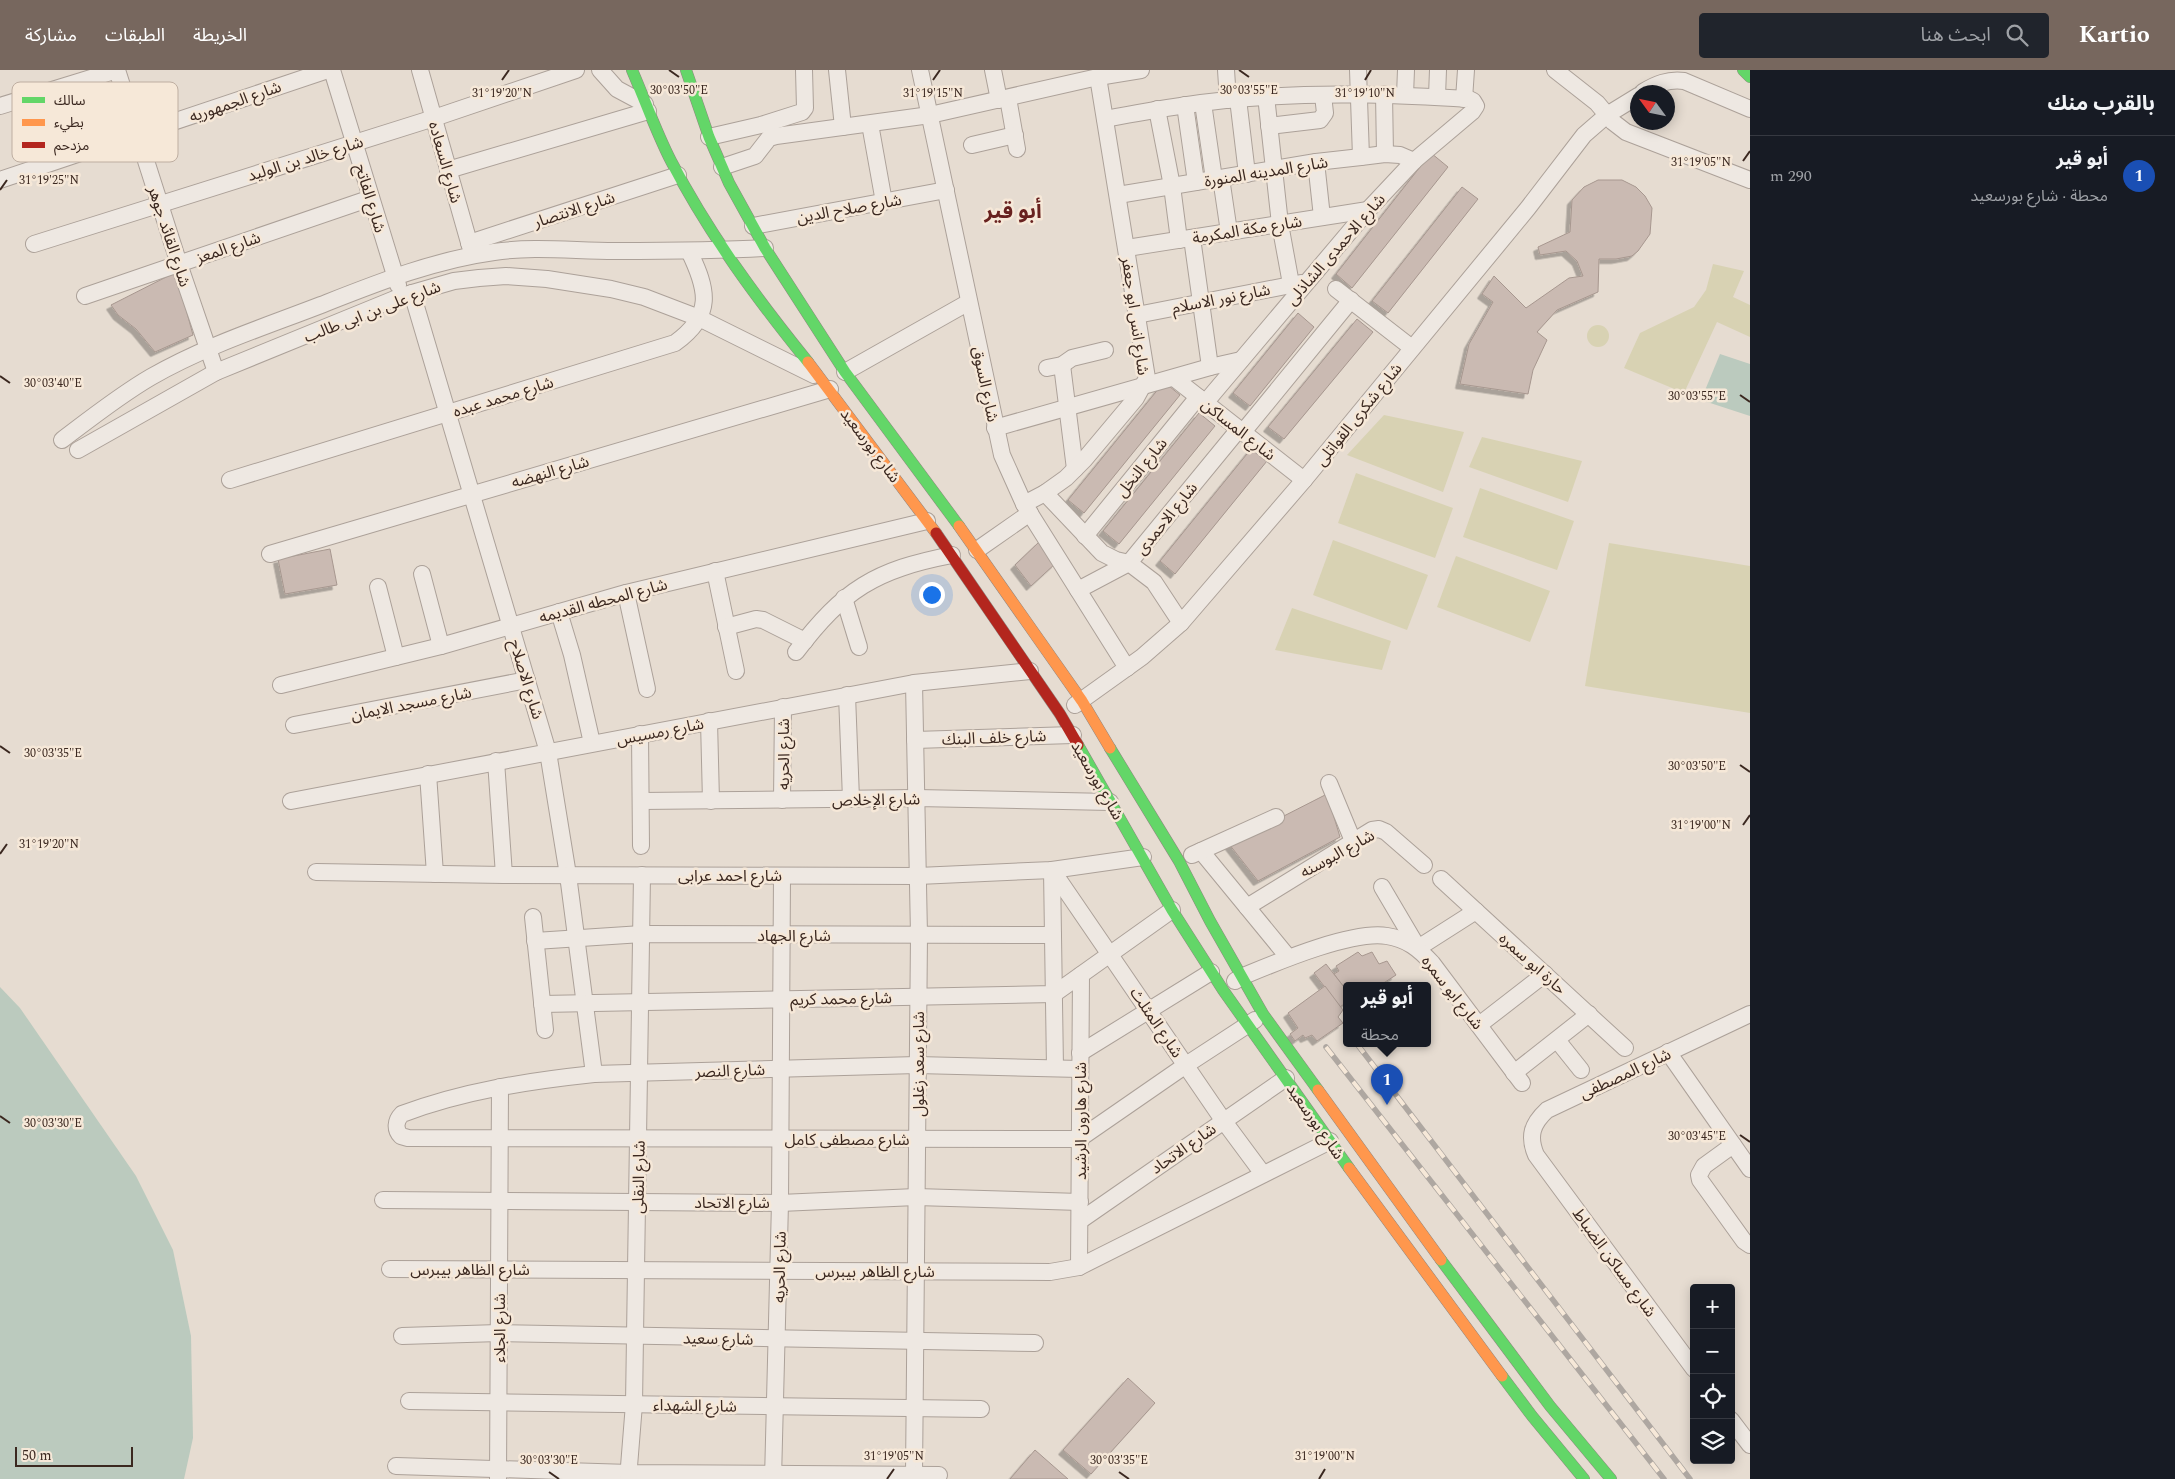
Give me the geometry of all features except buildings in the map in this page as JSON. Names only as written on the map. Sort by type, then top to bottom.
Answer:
[{"type":"main road","name":"شارع بورسعيد","points":[[632,70],[647,108],[678,174],[723,250],[766,310],[826,384],[952,555],[1060,714],[1172,910],[1247,1025],[1377,1207],[1526,1409],[1584,1479]]},
{"type":"main road","name":"شارع بورسعيد","points":[[686,70],[709,137],[722,167],[765,248],[846,372],[977,550],[1082,701],[1179,861],[1263,1014],[1392,1193],[1550,1406],[1611,1479]]},
{"type":"main road","points":[[1743,70],[1750,77]]},
{"type":"main road","points":[[1377,1207],[1392,1193]]},
{"type":"street","points":[[78,82],[117,70]]},
{"type":"street","name":"شارع القائد جوهر","points":[[117,70],[121,82]]},
{"type":"street","name":"شارع الجمهوريه","points":[[178,120],[328,70]]},
{"type":"street","name":"شارع الفاتح","points":[[332,70],[395,276],[407,295]]},
{"type":"street","name":"شارع السعاده","points":[[420,70],[471,249]]},
{"type":"street","name":"شارع خالد بن الوليد","points":[[34,244],[434,118],[576,70]]},
{"type":"street","points":[[600,70],[617,89],[647,108]]},
{"type":"street","points":[[709,137],[761,125],[802,112],[805,108],[804,70]]},
{"type":"street","points":[[837,70],[843,127]]},
{"type":"street","name":"شارع السوق","points":[[920,70],[1002,454],[1027,508],[1127,668]]},
{"type":"street","points":[[972,145],[1016,142],[993,70]]},
{"type":"street","points":[[722,167],[754,156],[769,138],[776,136],[930,116],[1098,77],[1142,70]]},
{"type":"street","points":[[1226,70],[1246,174]]},
{"type":"street","points":[[1358,70],[1360,157]]},
{"type":"street","points":[[1405,95],[1406,70]]},
{"type":"street","points":[[1437,96],[1438,70]]},
{"type":"street","points":[[1105,119],[1203,102],[1266,96],[1384,94],[1437,96],[1470,102],[1466,70]]},
{"type":"street","points":[[1555,70],[1597,103],[1626,132],[1667,150],[1750,180]]},
{"type":"street","name":"شارع انس ابو جعفر","points":[[977,550],[1075,470],[1144,387],[1147,378],[1098,77]]},
{"type":"street","points":[[1658,85],[1667,81],[1684,82],[1750,109]]},
{"type":"street","points":[[1384,94],[1385,154]]},
{"type":"street","points":[[1269,126],[1320,120],[1325,113],[1323,95]]},
{"type":"street","points":[[1266,96],[1280,224],[1298,284]]},
{"type":"street","name":"شارع شكرى القواتلى","points":[[1060,714],[1082,701],[1127,668],[1181,623],[1304,480],[1528,208],[1584,135],[1607,115],[1630,101]]},
{"type":"street","points":[[0,106],[12,102]]},
{"type":"street","points":[[1203,102],[1229,232]]},
{"type":"street","name":"شارع الاحمدى الشاذلى","points":[[1201,400],[1241,360],[1298,284],[1414,161],[1472,112],[1470,102]]},
{"type":"street","points":[[1185,105],[1196,182]]},
{"type":"street","points":[[448,170],[647,108]]},
{"type":"street","points":[[1157,109],[1172,186],[1201,302],[1210,367]]},
{"type":"street","points":[[870,124],[884,202]]},
{"type":"street","points":[[761,125],[763,144]]},
{"type":"street","name":"شارع المدينه المنورة","points":[[1118,195],[1316,162],[1385,154],[1400,155],[1414,161]]},
{"type":"street","name":"شارع الجمهوريه","points":[[0,180],[54,162]]},
{"type":"street","name":"شارع القائد جوهر","points":[[146,162],[216,372]]},
{"type":"street","points":[[1316,162],[1322,217]]},
{"type":"street","name":"شارع الانتصار","points":[[471,249],[678,174]]},
{"type":"street","name":"شارع صلاح الدين","points":[[753,226],[946,190]]},
{"type":"street","name":"شارع المعز","points":[[85,296],[371,198]]},
{"type":"street","name":"شارع مكة المكرمة","points":[[1127,248],[1368,210]]},
{"type":"street","name":"شارع على بن ابى طالب","points":[[62,440],[120,397],[151,377],[207,349],[395,276],[471,249],[549,248],[613,251],[765,248]]},
{"type":"street","name":"شارع محمد عبده","points":[[230,480],[675,343],[689,333],[699,318],[704,304],[704,289],[701,275],[689,250]]},
{"type":"street","name":"شارع على بن ابى طالب","points":[[78,450],[216,372],[407,295],[454,281],[479,278],[506,276],[547,279],[611,289],[644,298],[699,318],[826,384]]},
{"type":"street","name":"شارع نور الاسلام","points":[[1137,315],[1298,284]]},
{"type":"street","points":[[1336,289],[1412,348]]},
{"type":"street","name":"شارع الاصلاح","points":[[407,295],[448,413],[548,752],[568,875],[594,1074]]},
{"type":"street","name":"شارع الاحمدى","points":[[1078,590],[1129,563],[1350,300]]},
{"type":"street","points":[[846,372],[969,302]]},
{"type":"street","points":[[1075,470],[1067,408],[1055,367],[1072,358],[1105,350]]},
{"type":"street","points":[[996,428],[1210,367],[1241,360]]},
{"type":"street","name":"شارع المساكن","points":[[1174,378],[1304,480]]},
{"type":"street","name":"شارع النهضه","points":[[270,554],[472,494],[826,384]]},
{"type":"street","name":"شارع النخل","points":[[1085,536],[1201,400]]},
{"type":"street","points":[[1045,493],[1102,552],[1116,560],[1129,563],[1154,582],[1181,623]]},
{"type":"street","name":"شارع المحطه القديمه","points":[[281,686],[441,646],[626,593],[927,521]]},
{"type":"street","points":[[726,627],[756,619],[763,620],[801,646],[818,624],[844,598],[872,579],[897,568],[952,555]]},
{"type":"street","points":[[715,571],[736,672]]},
{"type":"street","points":[[422,574],[441,646]]},
{"type":"street","points":[[378,587],[396,657]]},
{"type":"street","points":[[626,593],[647,689]]},
{"type":"street","points":[[844,598],[859,647]]},
{"type":"street","points":[[559,612],[575,664],[592,743]]},
{"type":"street","name":"شارع رمسيس","points":[[291,802],[496,761],[914,683],[1030,672]]},
{"type":"street","name":"شارع مسجد الايمان","points":[[294,725],[527,680]]},
{"type":"street","name":"شارع سعد زغلول","points":[[914,683],[918,876],[914,1474]]},
{"type":"street","points":[[847,695],[851,799]]},
{"type":"street","name":"شارع الحريه","points":[[782,800],[783,707]]},
{"type":"street","points":[[709,722],[711,801]]},
{"type":"street","points":[[640,734],[641,846]]},
{"type":"street","name":"شارع خلف البنك","points":[[916,740],[1073,735]]},
{"type":"street","points":[[496,761],[504,875]]},
{"type":"street","points":[[428,774],[435,874]]},
{"type":"street","points":[[1329,783],[1353,841]]},
{"type":"street","name":"شارع الإخلاص","points":[[641,802],[917,798],[1110,802]]},
{"type":"street","points":[[1179,861],[1276,817]]},
{"type":"street","name":"شارع البوسنه","points":[[1247,907],[1372,830],[1379,829],[1424,865]]},
{"type":"street","points":[[1201,851],[1288,958]]},
{"type":"street","name":"شارع احمد عرابى","points":[[316,872],[504,875],[918,876],[1052,870],[1143,857]]},
{"type":"street","points":[[1052,870],[1054,1068]]},
{"type":"street","name":"شارع المثلث","points":[[1052,870],[1223,1120],[1263,1174]]},
{"type":"street","name":"شارع النقلى","points":[[629,1476],[634,1404],[642,875]]},
{"type":"street","name":"شارع الحريه","points":[[773,1476],[780,1203],[782,876]]},
{"type":"street","name":"حارة ابو سمره","points":[[1441,879],[1625,1048]]},
{"type":"street","points":[[1382,887],[1418,948],[1476,911]]},
{"type":"street","points":[[1054,994],[1172,910]]},
{"type":"street","points":[[533,917],[545,1030]]},
{"type":"street","name":"شارع الجهاد","points":[[535,941],[642,934],[1053,935]]},
{"type":"street","name":"شارع ابو سمره","points":[[1223,990],[1241,977],[1288,958],[1368,935],[1387,936],[1418,948],[1432,963],[1518,1078],[1557,1040]]},
{"type":"street","points":[[1080,1061],[1149,1011],[1211,972]]},
{"type":"street","points":[[1479,1026],[1545,974]]},
{"type":"street","name":"شارع هارون الرشيد","points":[[1080,1267],[1081,975]]},
{"type":"street","name":"شارع محمد كريم","points":[[542,1004],[1054,994]]},
{"type":"street","points":[[1080,1139],[1263,1014]]},
{"type":"street","points":[[1581,1070],[1557,1040],[1589,1014]]},
{"type":"street","name":"شارع المصطفى","points":[[1536,1155],[1531,1144],[1531,1132],[1536,1120],[1547,1110],[1750,1014]]},
{"type":"street","points":[[1668,1052],[1750,1169]]},
{"type":"street","name":"شارع النصر","points":[[397,1130],[397,1120],[402,1114],[446,1099],[544,1079],[594,1074],[918,1064],[1054,1068],[1080,1061]]},
{"type":"street","name":"شارع الاتحاد","points":[[1081,1220],[1286,1078]]},
{"type":"street","name":"شارع الجلاء","points":[[498,1474],[500,1087]]},
{"type":"street","name":"شارع مصطفى كامل","points":[[397,1130],[404,1138],[1080,1139]]},
{"type":"street","name":"شارع الظاهر بيبرس","points":[[390,1269],[1050,1272],[1080,1267],[1330,1141]]},
{"type":"street","points":[[1733,1145],[1704,1166],[1699,1175],[1700,1180],[1744,1241],[1750,1245]]},
{"type":"street","name":"شارع مساكن الضباط","points":[[1536,1155],[1690,1364]]},
{"type":"street","name":"شارع الاتحاد","points":[[383,1200],[780,1203],[916,1197],[1080,1202]]},
{"type":"street","name":"شارع سعيد","points":[[402,1336],[499,1333],[1035,1343]]},
{"type":"street","name":"شارع الشهداء","points":[[409,1401],[981,1409]]},
{"type":"street","points":[[1735,1425],[1750,1445]]},
{"type":"street","points":[[396,1466],[498,1474],[629,1476],[939,1475]]},
{"type":"shaded area","points":[[1713,264],[1744,271],[1733,297],[1750,305],[1750,337],[1717,322],[1684,393],[1624,368],[1640,333],[1694,307],[1706,290]]},
{"type":"shaded area","points":[[1598,325],[1606,328],[1609,336],[1606,344],[1598,347],[1590,344],[1587,336],[1590,328]]},
{"type":"shaded area","points":[[1720,354],[1750,364],[1750,416],[1701,400]]},
{"type":"shaded area","points":[[1384,415],[1464,432],[1443,492],[1347,455]]},
{"type":"shaded area","points":[[1482,437],[1582,461],[1568,502],[1469,467]]},
{"type":"shaded area","points":[[1356,473],[1453,508],[1435,558],[1338,523]]},
{"type":"shaded area","points":[[1480,488],[1574,521],[1557,570],[1463,537]]},
{"type":"shaded area","points":[[1333,540],[1428,575],[1407,630],[1313,595]]},
{"type":"shaded area","points":[[1609,543],[1750,566],[1750,713],[1585,686]]},
{"type":"shaded area","points":[[1456,556],[1550,591],[1530,642],[1437,607]]},
{"type":"shaded area","points":[[1292,608],[1391,641],[1382,670],[1275,650]]},
{"type":"shaded area","points":[[0,987],[20,1008],[136,1176],[173,1250],[191,1336],[193,1438],[184,1479],[0,1479]]},
{"type":"railway","points":[[1326,1047],[1664,1479]]},
{"type":"railway","points":[[1359,1047],[1690,1479]]},
{"type":"traffic: fast","points":[[632,70],[666,150],[701,214],[752,290],[808,362]]},
{"type":"traffic: fast","points":[[686,70],[709,137],[729,183],[765,248],[845,372],[959,526]]},
{"type":"traffic: fast","points":[[1743,70],[1750,77]]},
{"type":"traffic: fast","points":[[1078,745],[1172,910],[1223,990],[1349,1168]]},
{"type":"traffic: fast","points":[[1110,748],[1179,861],[1210,921],[1263,1014],[1318,1090]]},
{"type":"traffic: fast","points":[[1441,1260],[1550,1406],[1611,1479]]},
{"type":"traffic: fast","points":[[1502,1376],[1584,1479]]},
{"type":"traffic: slow","points":[[808,362],[936,533]]},
{"type":"traffic: slow","points":[[959,526],[1082,701],[1110,748]]},
{"type":"traffic: slow","points":[[1318,1090],[1441,1260]]},
{"type":"traffic: slow","points":[[1349,1168],[1502,1376]]},
{"type":"traffic: jam","points":[[936,533],[1060,714],[1078,745]]},
{"type":"place","name":"أبو قير","points":[[1387,1105]]},
{"type":"district","name":"أبو قير","points":[[1013,211]]}]
